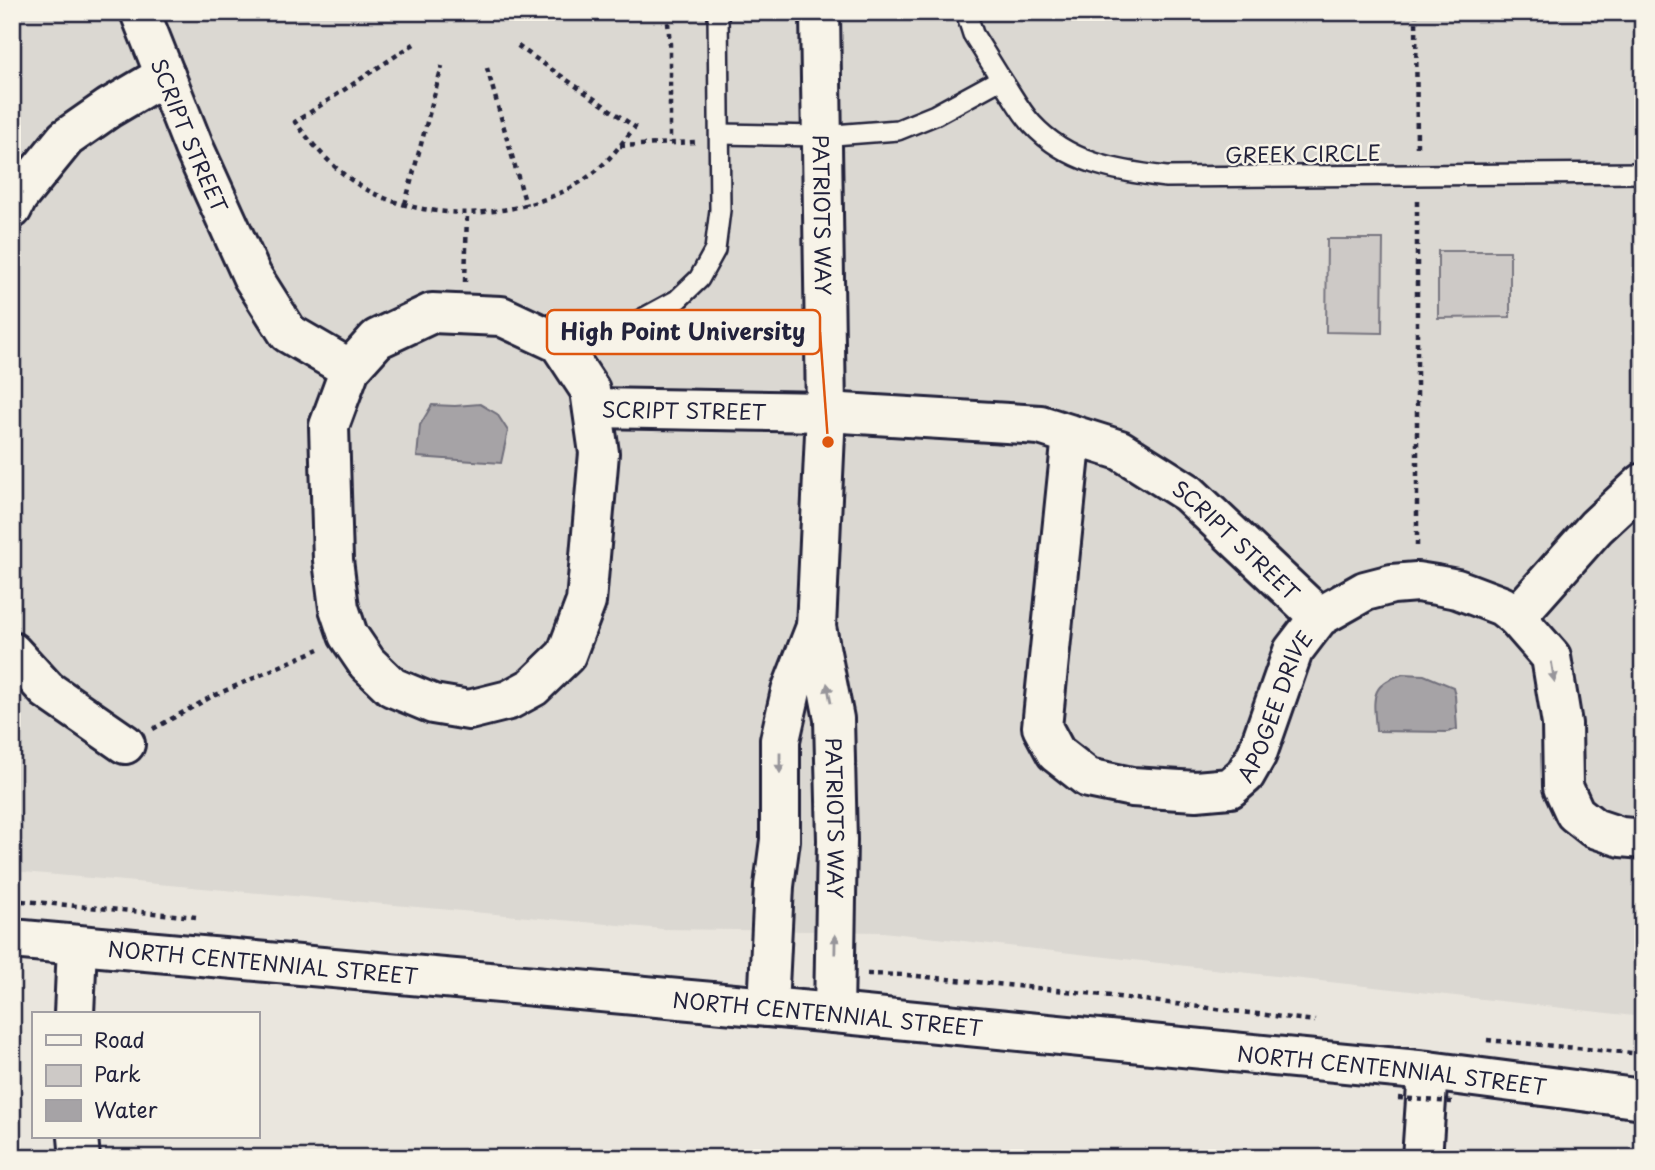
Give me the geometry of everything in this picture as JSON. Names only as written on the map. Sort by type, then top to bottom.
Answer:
[{"type":"street","name":"SCRIPT STREET","points":[[140,12],[194,148],[251,275],[288,332],[350,369],[377,339],[432,313],[501,316],[559,343],[590,390],[593,408],[826,412],[1040,425],[1120,450],[1188,493],[1319,617]]},
{"type":"street","name":"PATRIOTS WAY","points":[[820,12],[826,412],[816,627],[834,719],[837,840],[834,1013]]},
{"type":"street","points":[[12,209],[18,197],[66,138],[109,108],[165,75]]},
{"type":"street","points":[[350,369],[329,426],[333,560],[339,608],[348,635],[367,663],[392,687],[433,704],[469,710],[509,700],[533,687],[566,655],[586,602],[599,453],[593,408]]},
{"type":"street","name":"APOGEE DRIVE","points":[[1072,435],[1042,727],[1056,753],[1088,778],[1132,787],[1183,790],[1230,788],[1245,775],[1258,754],[1293,651],[1319,617],[1365,591],[1392,584],[1417,582],[1457,589],[1502,606],[1516,617],[1551,657],[1562,724],[1563,787],[1575,813],[1594,828],[1621,837],[1643,839]]},
{"type":"street","points":[[1516,617],[1596,527],[1643,483]]},
{"type":"street","name":"PATRIOTS WAY","points":[[768,1007],[774,886],[780,840],[780,740],[791,691],[816,627]]},
{"type":"street","points":[[12,652],[47,690],[125,744]]},
{"type":"street","points":[[780,840],[837,840]]},
{"type":"street","name":"NORTH CENTENNIAL STREET","points":[[12,939],[834,1013],[1428,1071],[1643,1099]]},
{"type":"street","points":[[74,1012],[77,946]]},
{"type":"street","points":[[1422,1158],[1428,1071]]},
{"type":"street","points":[[78,1138],[80,1158]]},
{"type":"lane","points":[[631,325],[677,300],[699,279],[715,250],[720,210],[718,12]]},
{"type":"lane","name":"GREEK CIRCLE","points":[[966,12],[973,34],[1032,124],[1067,152],[1115,171],[1166,177],[1643,173]]},
{"type":"lane","points":[[720,137],[821,136],[898,130],[936,115],[1001,79]]},
{"type":"path","points":[[667,12],[670,44],[670,143]]},
{"type":"path","points":[[1416,12],[1417,582]]},
{"type":"path","points":[[414,44],[295,122],[323,157],[356,183],[405,204],[467,214],[526,205],[555,195],[593,173],[635,127],[515,44]]},
{"type":"path","points":[[405,204],[442,66]]},
{"type":"path","points":[[487,68],[526,205]]},
{"type":"path","points":[[620,146],[720,137]]},
{"type":"path","points":[[464,314],[467,214]]},
{"type":"path","points":[[125,744],[211,697],[348,635]]},
{"type":"path","points":[[1398,1098],[1452,1102]]},
{"type":"shaded area","points":[[12,12],[1643,12],[1643,1017],[883,932],[663,929],[12,871]]},
{"type":"green space","points":[[1327,239],[1383,239],[1382,333],[1326,332]]},
{"type":"green space","points":[[1438,251],[1510,251],[1510,317],[1438,318]]},
{"type":"water","points":[[480,404],[497,414],[508,431],[501,463],[417,457],[420,425],[432,405]]},
{"type":"water","points":[[1403,674],[1424,675],[1453,687],[1457,729],[1448,732],[1376,731],[1374,702],[1379,688]]},
{"type":"place","name":"High Point University","points":[[828,442]]}]
